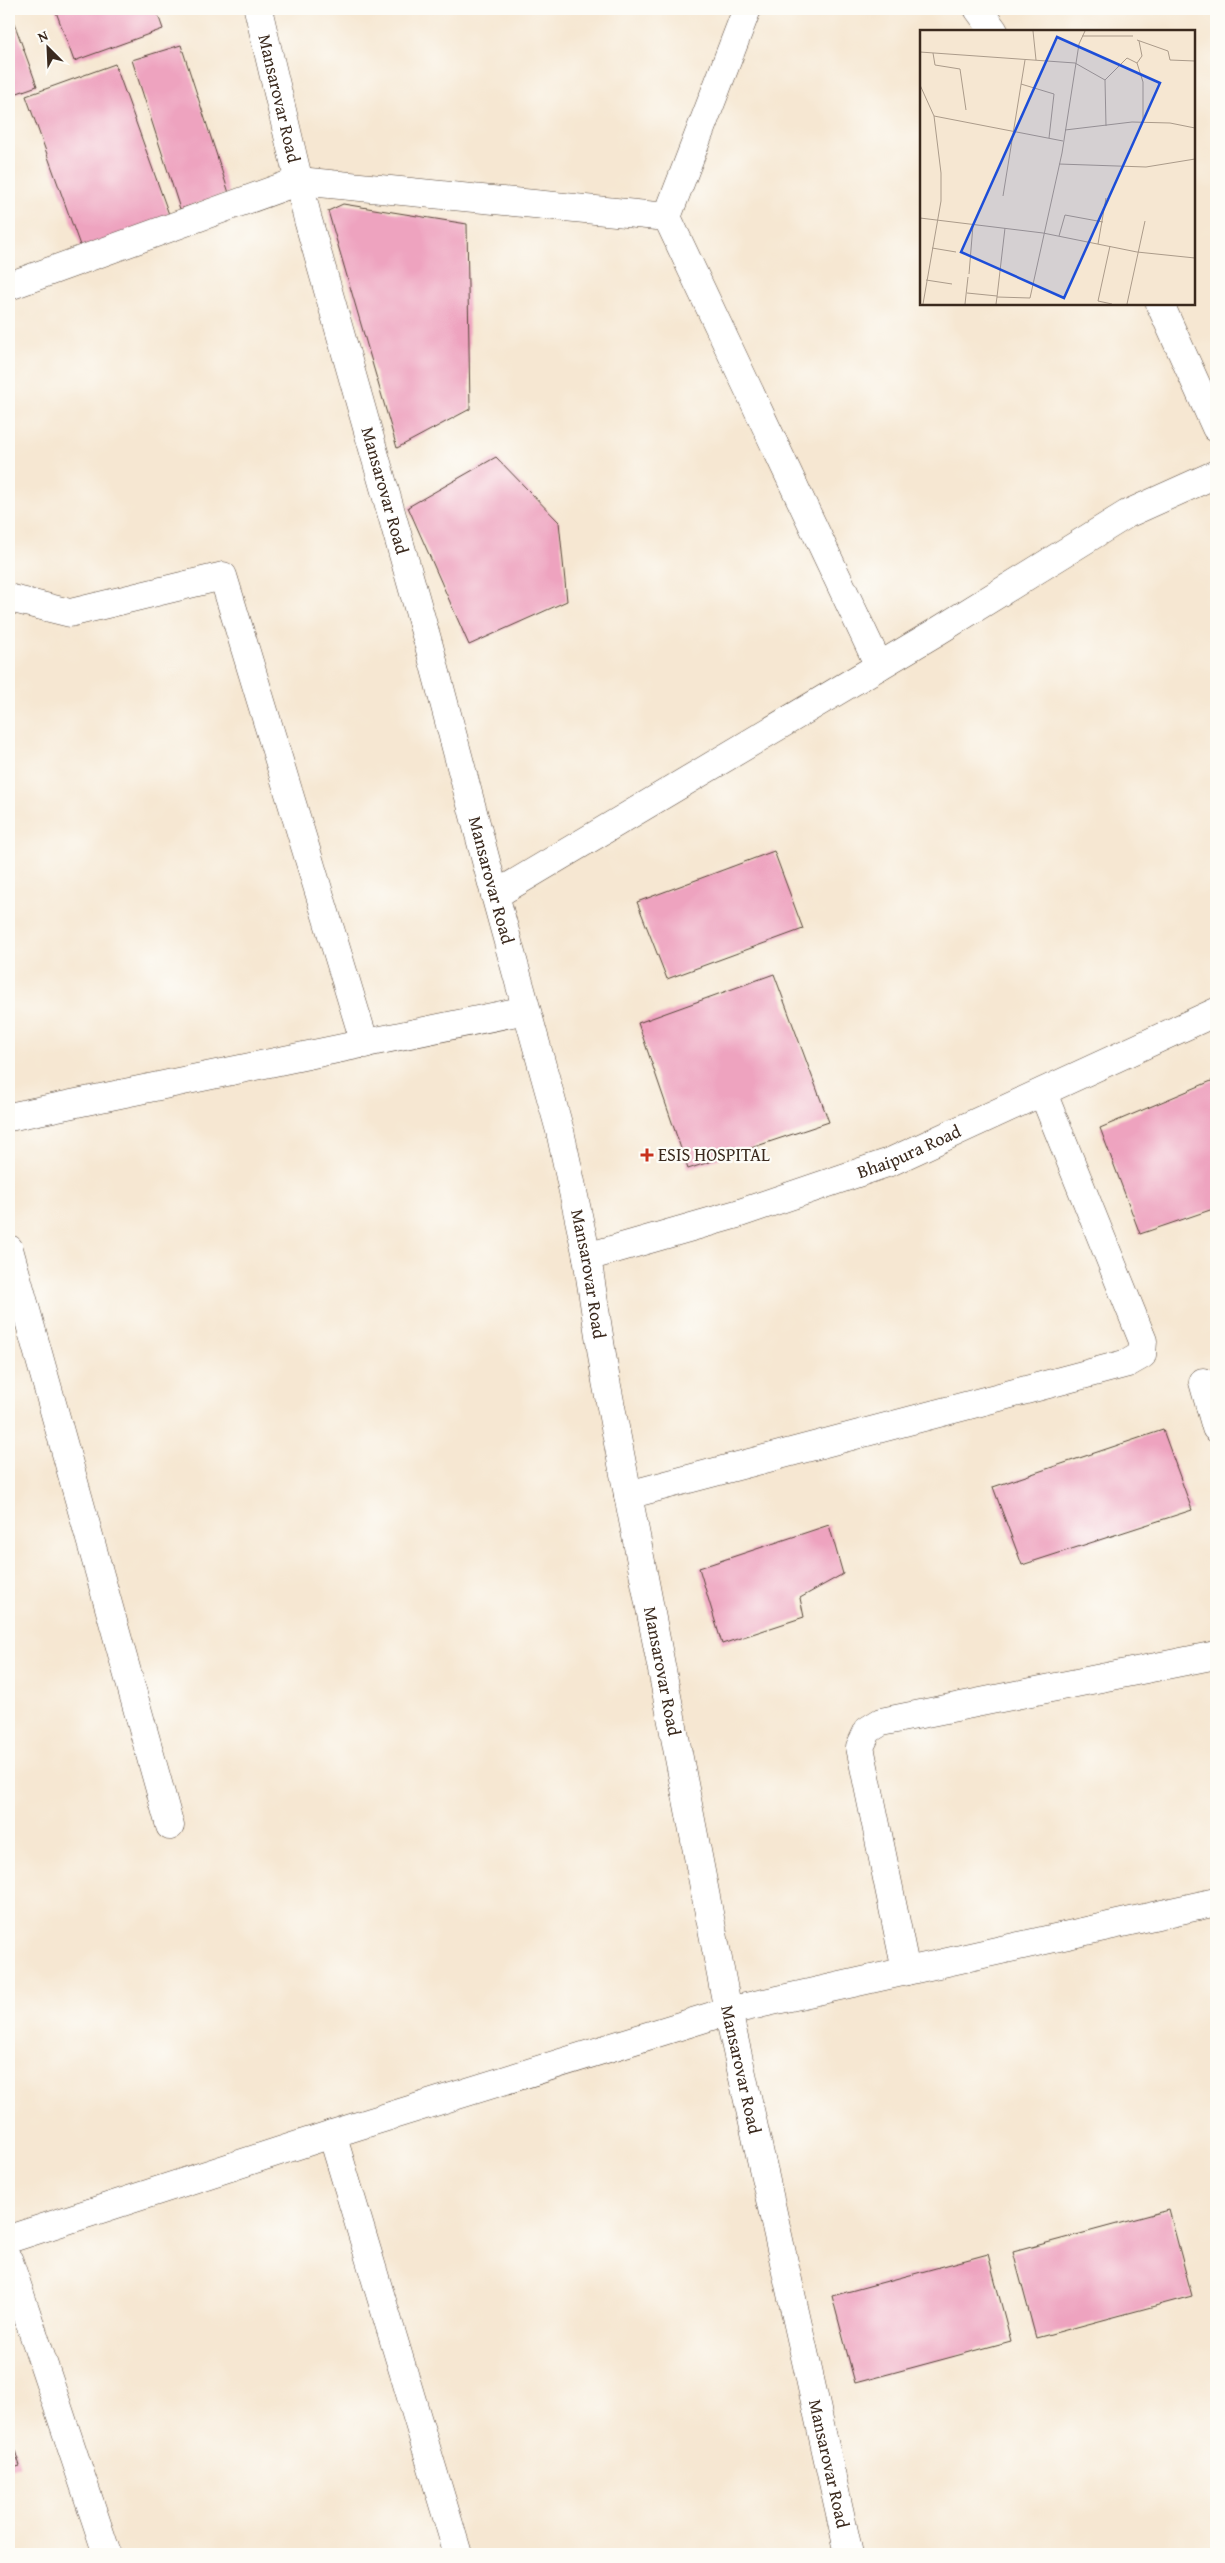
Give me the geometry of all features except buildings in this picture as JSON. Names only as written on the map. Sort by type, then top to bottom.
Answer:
[{"type":"street","name":"Mansarovar Road","points":[[258,9],[299,182],[430,646],[495,895],[560,1131],[586,1257],[606,1381],[728,2011],[849,2554]]},
{"type":"street","points":[[747,9],[667,217],[879,666]]},
{"type":"street","points":[[978,9],[993,30]]},
{"type":"street","points":[[9,286],[299,182],[667,217]]},
{"type":"street","points":[[1160,305],[1216,428]]},
{"type":"street","points":[[495,895],[879,666],[1127,514],[1216,474]]},
{"type":"street","points":[[9,598],[70,613],[223,576],[365,1044]]},
{"type":"street","points":[[9,1117],[526,1010]]},
{"type":"street","name":"Bhaipura Road","points":[[586,1257],[737,1214],[890,1162],[1216,1012]]},
{"type":"street","points":[[628,1495],[1128,1363],[1142,1355],[1143,1341],[1043,1093]]},
{"type":"street","points":[[9,1250],[170,1826]]},
{"type":"street","points":[[1203,1382],[1216,1428]]},
{"type":"street","points":[[906,1971],[860,1747],[868,1730],[881,1722],[1216,1655]]},
{"type":"street","points":[[9,2239],[332,2134],[728,2011],[1216,1902]]},
{"type":"street","points":[[332,2134],[458,2554]]},
{"type":"street","points":[[9,2261],[107,2554]]},
{"type":"place","name":"ESIS HOSPITAL","points":[[647,1155]]}]
